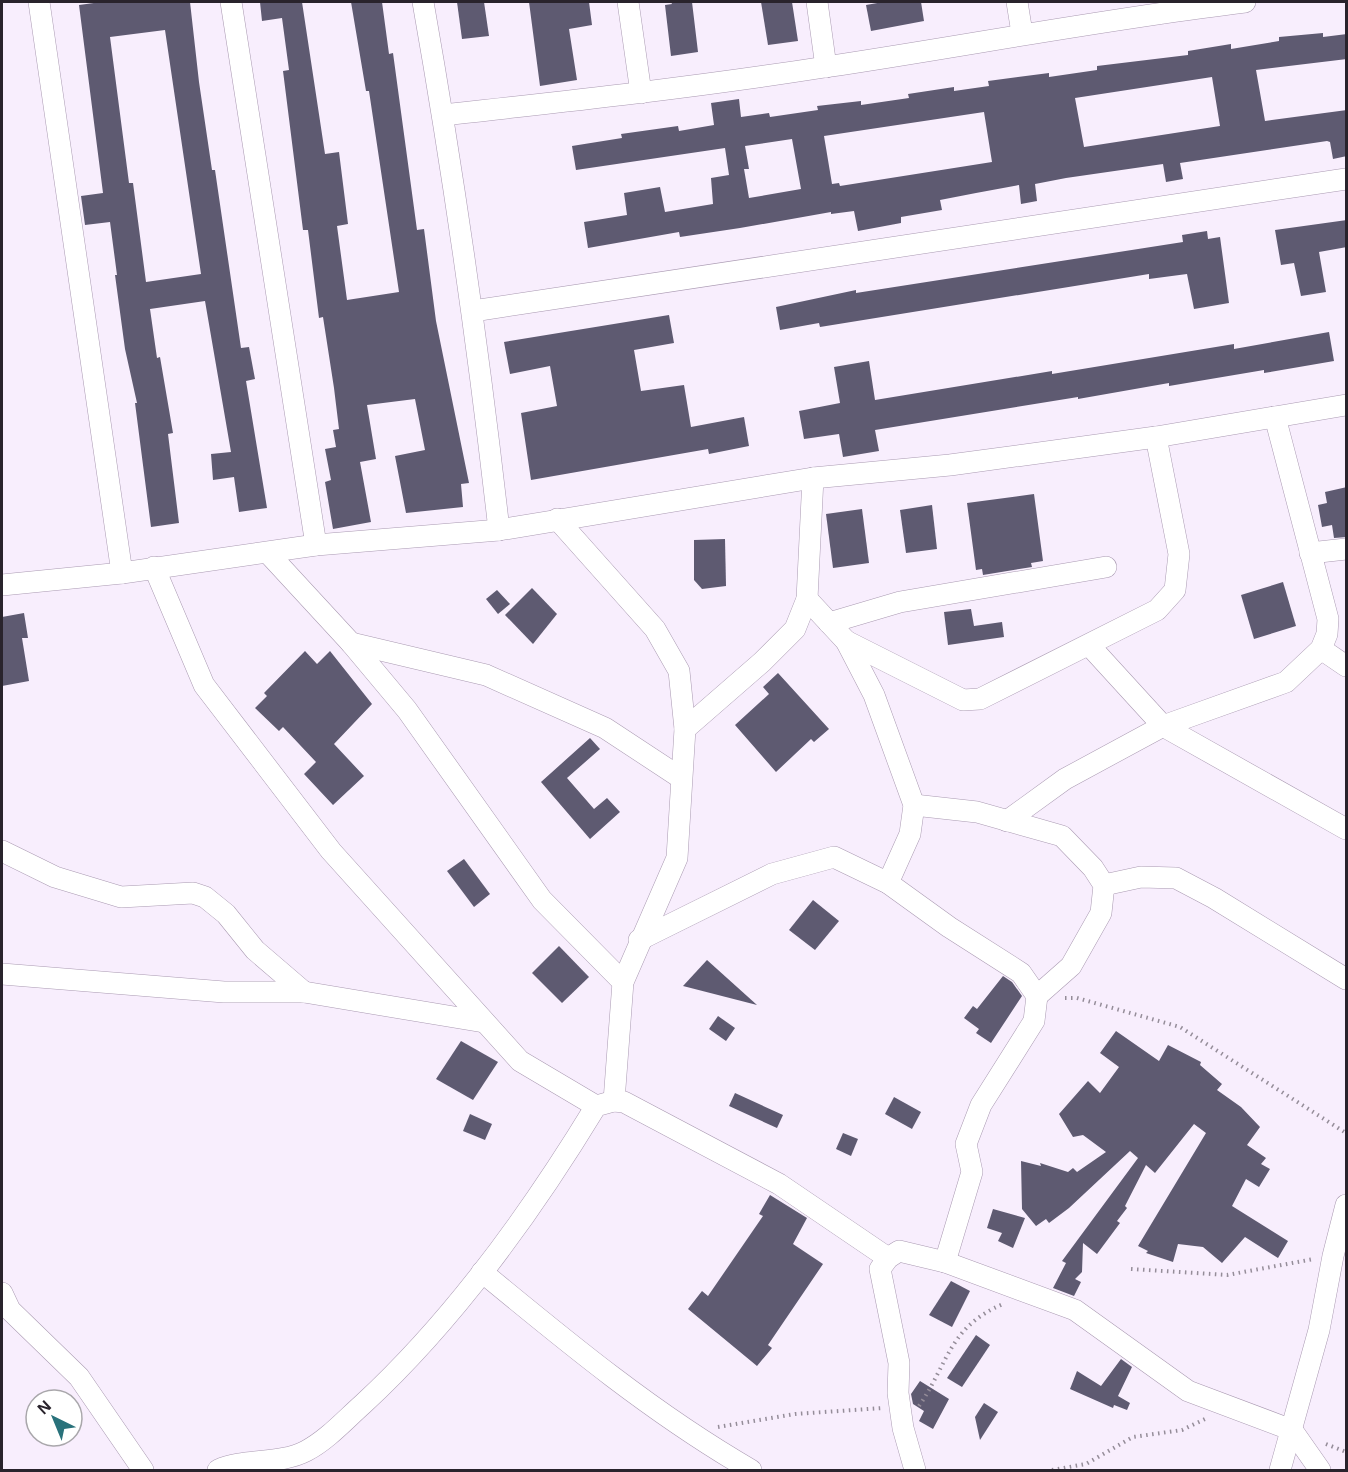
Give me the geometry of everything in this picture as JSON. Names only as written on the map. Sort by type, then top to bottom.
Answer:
[{"type":"street","points":[[39,2],[122,573]]},
{"type":"street","points":[[231,2],[316,545]]},
{"type":"street","points":[[423,2],[473,311],[499,530]]},
{"type":"street","points":[[628,2],[641,93]]},
{"type":"street","points":[[818,2],[826,67]]},
{"type":"street","points":[[1017,2],[1022,33]]},
{"type":"street","points":[[443,115],[641,93],[826,67],[1214,3],[1245,2]]},
{"type":"street","points":[[473,311],[1347,179]]},
{"type":"street","points":[[2,585],[122,573],[316,545],[499,530],[813,478],[950,465],[1156,437],[1347,405]]},
{"type":"street","points":[[1007,820],[1065,778],[1163,726],[1286,682],[1321,649],[1328,634],[1328,619],[1275,417]]},
{"type":"street","points":[[846,641],[963,700],[980,699],[1157,610],[1176,590],[1179,554],[1156,437]]},
{"type":"street","points":[[685,729],[762,662],[795,629],[807,599],[813,478]]},
{"type":"street","points":[[218,1470],[228,1466],[269,1461],[306,1451],[333,1431],[391,1378],[482,1272],[605,1104],[623,982],[639,940],[659,903],[677,858],[685,729],[679,671],[655,629],[557,519]]},
{"type":"street","points":[[1310,553],[1347,549]]},
{"type":"street","points":[[268,553],[351,643],[407,710],[542,900],[623,982]]},
{"type":"street","points":[[154,567],[204,685],[331,851],[520,1061],[605,1104],[633,1107],[779,1184],[888,1258]]},
{"type":"street","points":[[829,623],[900,602],[1106,567]]},
{"type":"street","points":[[807,599],[846,641],[874,695],[914,805],[910,834],[888,883]]},
{"type":"street","points":[[351,643],[486,675],[605,728],[681,778]]},
{"type":"street","points":[[1089,645],[1163,726],[1347,828]]},
{"type":"street","points":[[1321,649],[1347,666]]},
{"type":"street","points":[[914,805],[977,812],[1062,836],[1093,868],[1104,885],[1101,913],[1088,938],[1071,966],[1037,996]]},
{"type":"street","points":[[2,851],[54,877],[121,897],[193,893],[205,897],[226,914],[255,950],[304,992]]},
{"type":"street","points":[[639,940],[772,874],[834,857],[888,883],[949,927],[1021,973],[1037,996],[1034,1022],[981,1105],[966,1144],[972,1172],[945,1262]]},
{"type":"street","points":[[1104,885],[1141,877],[1176,878],[1214,898],[1347,979]]},
{"type":"street","points":[[2,974],[224,992],[304,992],[363,1000],[484,1022]]},
{"type":"street","points":[[1280,1470],[1319,1330],[1332,1256],[1347,1205]]},
{"type":"street","points":[[915,1470],[903,1428],[899,1363],[880,1269],[888,1258],[899,1251],[945,1262],[1075,1310],[1188,1391],[1291,1430],[1320,1470]]},
{"type":"street","points":[[482,1272],[580,1353],[694,1434],[751,1470]]},
{"type":"street","points":[[2,1293],[10,1310],[79,1377],[143,1470]]},
{"type":"path","points":[[1037,996],[1077,998],[1180,1028],[1347,1133]]},
{"type":"path","points":[[1131,1269],[1227,1275],[1332,1256]]},
{"type":"path","points":[[903,1428],[922,1401],[959,1335],[980,1314],[1009,1302]]},
{"type":"path","points":[[694,1434],[719,1426],[795,1414],[900,1407]]},
{"type":"path","points":[[1052,1470],[1086,1464],[1133,1437],[1182,1430],[1229,1407]]},
{"type":"building","points":[[101,2],[190,2],[199,82],[212,170],[215,170],[241,348],[249,347],[255,379],[246,381],[267,508],[239,512],[234,477],[213,480],[211,454],[231,452],[205,301],[150,309],[157,358],[160,357],[173,433],[168,434],[179,523],[151,527],[135,403],[137,403],[125,349],[110,222],[85,225],[81,196],[103,193],[79,5]],"holes":[[[165,30],[201,274],[146,282],[133,183],[129,183],[110,37]]]},
{"type":"building","points":[[260,2],[302,2],[325,154],[339,152],[348,224],[337,226],[347,300],[399,292],[369,91],[366,91],[351,2],[382,2],[389,54],[393,53],[417,230],[424,229],[436,321],[469,483],[461,484],[463,507],[406,513],[395,456],[425,450],[415,399],[367,405],[376,459],[360,462],[371,522],[333,529],[325,482],[331,480],[325,449],[336,447],[333,430],[339,429],[334,388],[323,317],[319,318],[308,230],[303,230],[283,71],[289,70],[282,18],[262,21]]},
{"type":"building","points":[[457,2],[484,2],[489,36],[462,39]]},
{"type":"building","points":[[529,2],[589,2],[592,25],[569,29],[577,80],[540,86]]},
{"type":"building","points":[[671,2],[692,2],[698,52],[671,56],[665,5],[672,4]]},
{"type":"building","points":[[761,2],[792,2],[798,41],[768,45]]},
{"type":"building","points":[[883,2],[921,2],[924,21],[871,31],[866,5]]},
{"type":"building","points":[[1323,33],[1323,37],[1347,34],[1347,59],[1256,70],[1265,121],[1347,110],[1347,156],[1333,159],[1330,142],[1327,141],[1180,163],[1183,179],[1166,182],[1163,164],[1035,184],[1037,201],[1021,204],[1019,185],[976,193],[940,200],[942,210],[901,217],[901,223],[858,231],[854,211],[831,214],[831,212],[680,237],[679,232],[588,248],[584,222],[627,215],[624,193],[660,187],[665,212],[713,204],[711,178],[729,175],[725,148],[576,170],[572,146],[622,138],[621,134],[678,126],[679,131],[714,125],[711,103],[739,99],[741,117],[769,113],[770,117],[818,110],[817,106],[861,101],[861,105],[909,98],[908,94],[954,87],[954,91],[989,86],[988,81],[1049,73],[1049,77],[1097,70],[1097,66],[1188,55],[1188,51],[1231,44],[1231,49],[1279,41],[1279,37]],"holes":[[[1212,77],[1220,126],[1084,147],[1075,98]],[[984,112],[992,162],[840,186],[839,183],[832,184],[824,136]],[[792,139],[801,189],[749,198],[744,169],[749,169],[745,146]]]},
{"type":"building","points":[[1347,220],[1347,247],[1319,252],[1326,292],[1301,296],[1294,263],[1281,265],[1275,230]]},
{"type":"building","points":[[1207,231],[1208,239],[1220,237],[1229,303],[1194,309],[1187,274],[1149,279],[1149,274],[820,327],[819,323],[780,330],[776,307],[856,290],[856,293],[1183,242],[1182,235]]},
{"type":"building","points":[[669,315],[674,343],[634,350],[641,391],[684,385],[691,427],[744,417],[749,446],[709,454],[708,449],[531,480],[521,413],[557,406],[550,366],[510,374],[504,342]]},
{"type":"building","points":[[1329,332],[1334,361],[1169,386],[1169,383],[875,430],[879,451],[843,457],[839,434],[804,439],[799,411],[840,403],[834,367],[869,361],[875,400],[1234,344],[1234,349]]},
{"type":"building","points":[[1347,487],[1347,537],[1334,538],[1332,525],[1322,527],[1318,505],[1327,503],[1325,492]]},
{"type":"building","points":[[1034,494],[1043,561],[1031,563],[1032,567],[983,575],[982,569],[976,570],[967,503]]},
{"type":"building","points":[[932,505],[937,549],[906,553],[900,510]]},
{"type":"building","points":[[862,509],[869,563],[833,568],[826,514]]},
{"type":"building","points":[[725,539],[726,586],[702,589],[694,580],[694,540]]},
{"type":"building","points":[[1283,582],[1296,626],[1254,639],[1241,595]]},
{"type":"building","points":[[532,588],[557,614],[533,644],[505,615]]},
{"type":"building","points":[[497,590],[510,604],[498,614],[486,599]]},
{"type":"building","points":[[971,609],[974,626],[1002,622],[1004,637],[948,645],[944,612]]},
{"type":"building","points":[[24,613],[28,638],[22,638],[29,681],[2,686],[2,617]]},
{"type":"building","points":[[305,651],[317,664],[330,651],[372,704],[334,744],[364,776],[333,805],[304,774],[316,762],[283,727],[279,731],[255,708],[267,696],[264,693]]},
{"type":"building","points":[[778,673],[829,729],[814,742],[811,739],[776,772],[735,725],[769,694],[763,687]]},
{"type":"building","points":[[590,738],[600,749],[567,778],[594,809],[607,798],[620,812],[590,839],[541,782]]},
{"type":"building","points":[[464,859],[490,894],[474,907],[447,871]]},
{"type":"building","points":[[813,900],[839,921],[815,950],[789,930]]},
{"type":"building","points":[[559,946],[589,977],[562,1003],[532,973]]},
{"type":"building","points":[[707,960],[757,1005],[683,986]]},
{"type":"building","points":[[1003,976],[1012,982],[1022,996],[991,1043],[976,1033],[979,1029],[964,1018],[973,1006],[977,1009]]},
{"type":"building","points":[[718,1016],[735,1028],[726,1041],[709,1029]]},
{"type":"building","points":[[1116,1031],[1159,1061],[1168,1045],[1201,1062],[1200,1065],[1222,1084],[1217,1090],[1241,1107],[1260,1127],[1247,1145],[1266,1158],[1261,1164],[1270,1169],[1259,1187],[1246,1179],[1232,1206],[1288,1241],[1278,1258],[1245,1237],[1222,1263],[1203,1247],[1178,1244],[1173,1262],[1146,1253],[1148,1251],[1138,1246],[1206,1133],[1194,1124],[1155,1173],[1146,1165],[1125,1206],[1127,1208],[1117,1221],[1120,1223],[1097,1254],[1083,1243],[1082,1272],[1075,1279],[1081,1282],[1074,1296],[1053,1288],[1066,1263],[1062,1261],[1138,1158],[1130,1151],[1069,1208],[1049,1223],[1046,1219],[1036,1226],[1022,1209],[1021,1161],[1041,1166],[1040,1163],[1068,1172],[1073,1168],[1077,1172],[1106,1152],[1083,1135],[1073,1137],[1059,1114],[1088,1081],[1100,1093],[1119,1067],[1100,1053]]},
{"type":"building","points":[[461,1041],[498,1062],[473,1100],[436,1079]]},
{"type":"building","points":[[735,1093],[783,1115],[777,1128],[729,1106]]},
{"type":"building","points":[[894,1097],[921,1112],[912,1129],[885,1114]]},
{"type":"building","points":[[470,1114],[492,1124],[485,1140],[463,1131]]},
{"type":"building","points":[[843,1133],[858,1139],[851,1156],[836,1149]]},
{"type":"building","points":[[770,1195],[807,1218],[793,1244],[823,1264],[768,1345],[772,1348],[757,1366],[688,1309],[702,1291],[708,1296],[763,1216],[759,1214]]},
{"type":"building","points":[[993,1209],[1025,1218],[1013,1248],[998,1241],[1002,1233],[987,1228]]},
{"type":"building","points":[[951,1281],[970,1291],[952,1327],[929,1315]]},
{"type":"building","points":[[976,1335],[990,1345],[962,1387],[947,1378]]},
{"type":"building","points":[[1121,1359],[1132,1367],[1118,1396],[1130,1403],[1127,1410],[1114,1405],[1113,1408],[1070,1389],[1077,1371],[1101,1386]]},
{"type":"building","points":[[920,1381],[949,1399],[933,1429],[919,1421],[924,1411],[913,1404],[911,1394]]},
{"type":"building","points":[[984,1403],[998,1412],[980,1440],[975,1417]]}]
